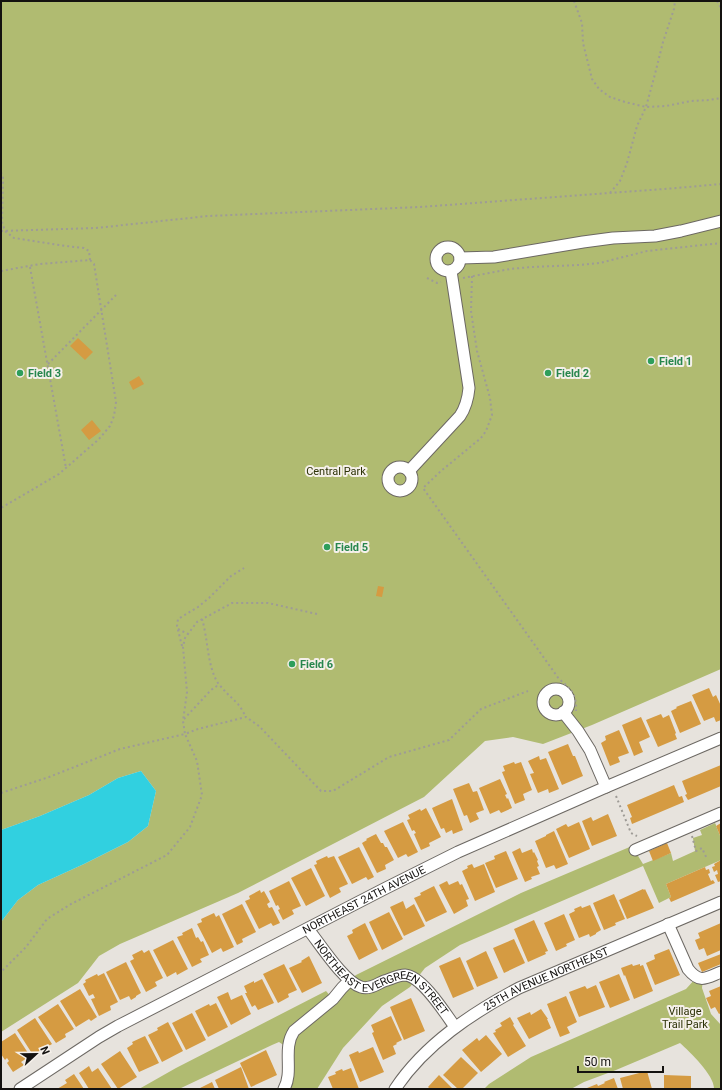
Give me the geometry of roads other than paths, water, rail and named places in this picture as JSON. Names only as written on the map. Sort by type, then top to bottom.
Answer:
[{"type":"street","points":[[460,258],[494,256],[613,238],[655,236],[721,222]]},
{"type":"street","points":[[409,471],[460,416],[466,407],[469,388],[451,275],[458,265],[460,258],[457,250],[446,247],[439,251],[436,258],[438,266],[451,275]]},
{"type":"street","points":[[563,712],[578,731],[590,750],[606,786]]},
{"type":"street","name":"NORTHEAST 24TH AVENUE","points":[[20,1089],[118,1026],[386,888],[458,852],[606,786],[721,738]]},
{"type":"street","points":[[635,850],[721,813]]},
{"type":"street","name":"25TH AVENUE NORTHEAST","points":[[395,1089],[420,1058],[455,1027],[490,1003],[519,988],[721,902]]},
{"type":"street","points":[[668,924],[688,968],[696,978],[703,979],[721,972]]},
{"type":"street","name":"NORTHEAST EVERGREEN STREET","points":[[308,929],[349,981],[363,988],[398,976],[406,975],[416,979],[434,998],[455,1027]]},
{"type":"street","points":[[284,1089],[288,1076],[288,1048],[290,1036],[333,999],[349,981]]},
{"type":"water","points":[[141,771],[156,791],[148,826],[128,842],[38,885],[18,900],[1,922],[1,830],[40,816],[89,795],[118,778]]},
{"type":"place","name":"Field 1","points":[[651,361]]},
{"type":"place","name":"Field 3","points":[[20,373]]},
{"type":"place","name":"Field 2","points":[[548,373]]},
{"type":"place","name":"Field 5","points":[[327,547]]},
{"type":"place","name":"Field 6","points":[[292,664]]},
{"type":"park label","name":"Central Park","points":[[336,471]]},
{"type":"park label","name":"Village Trail Park","points":[[685,1017]]}]
